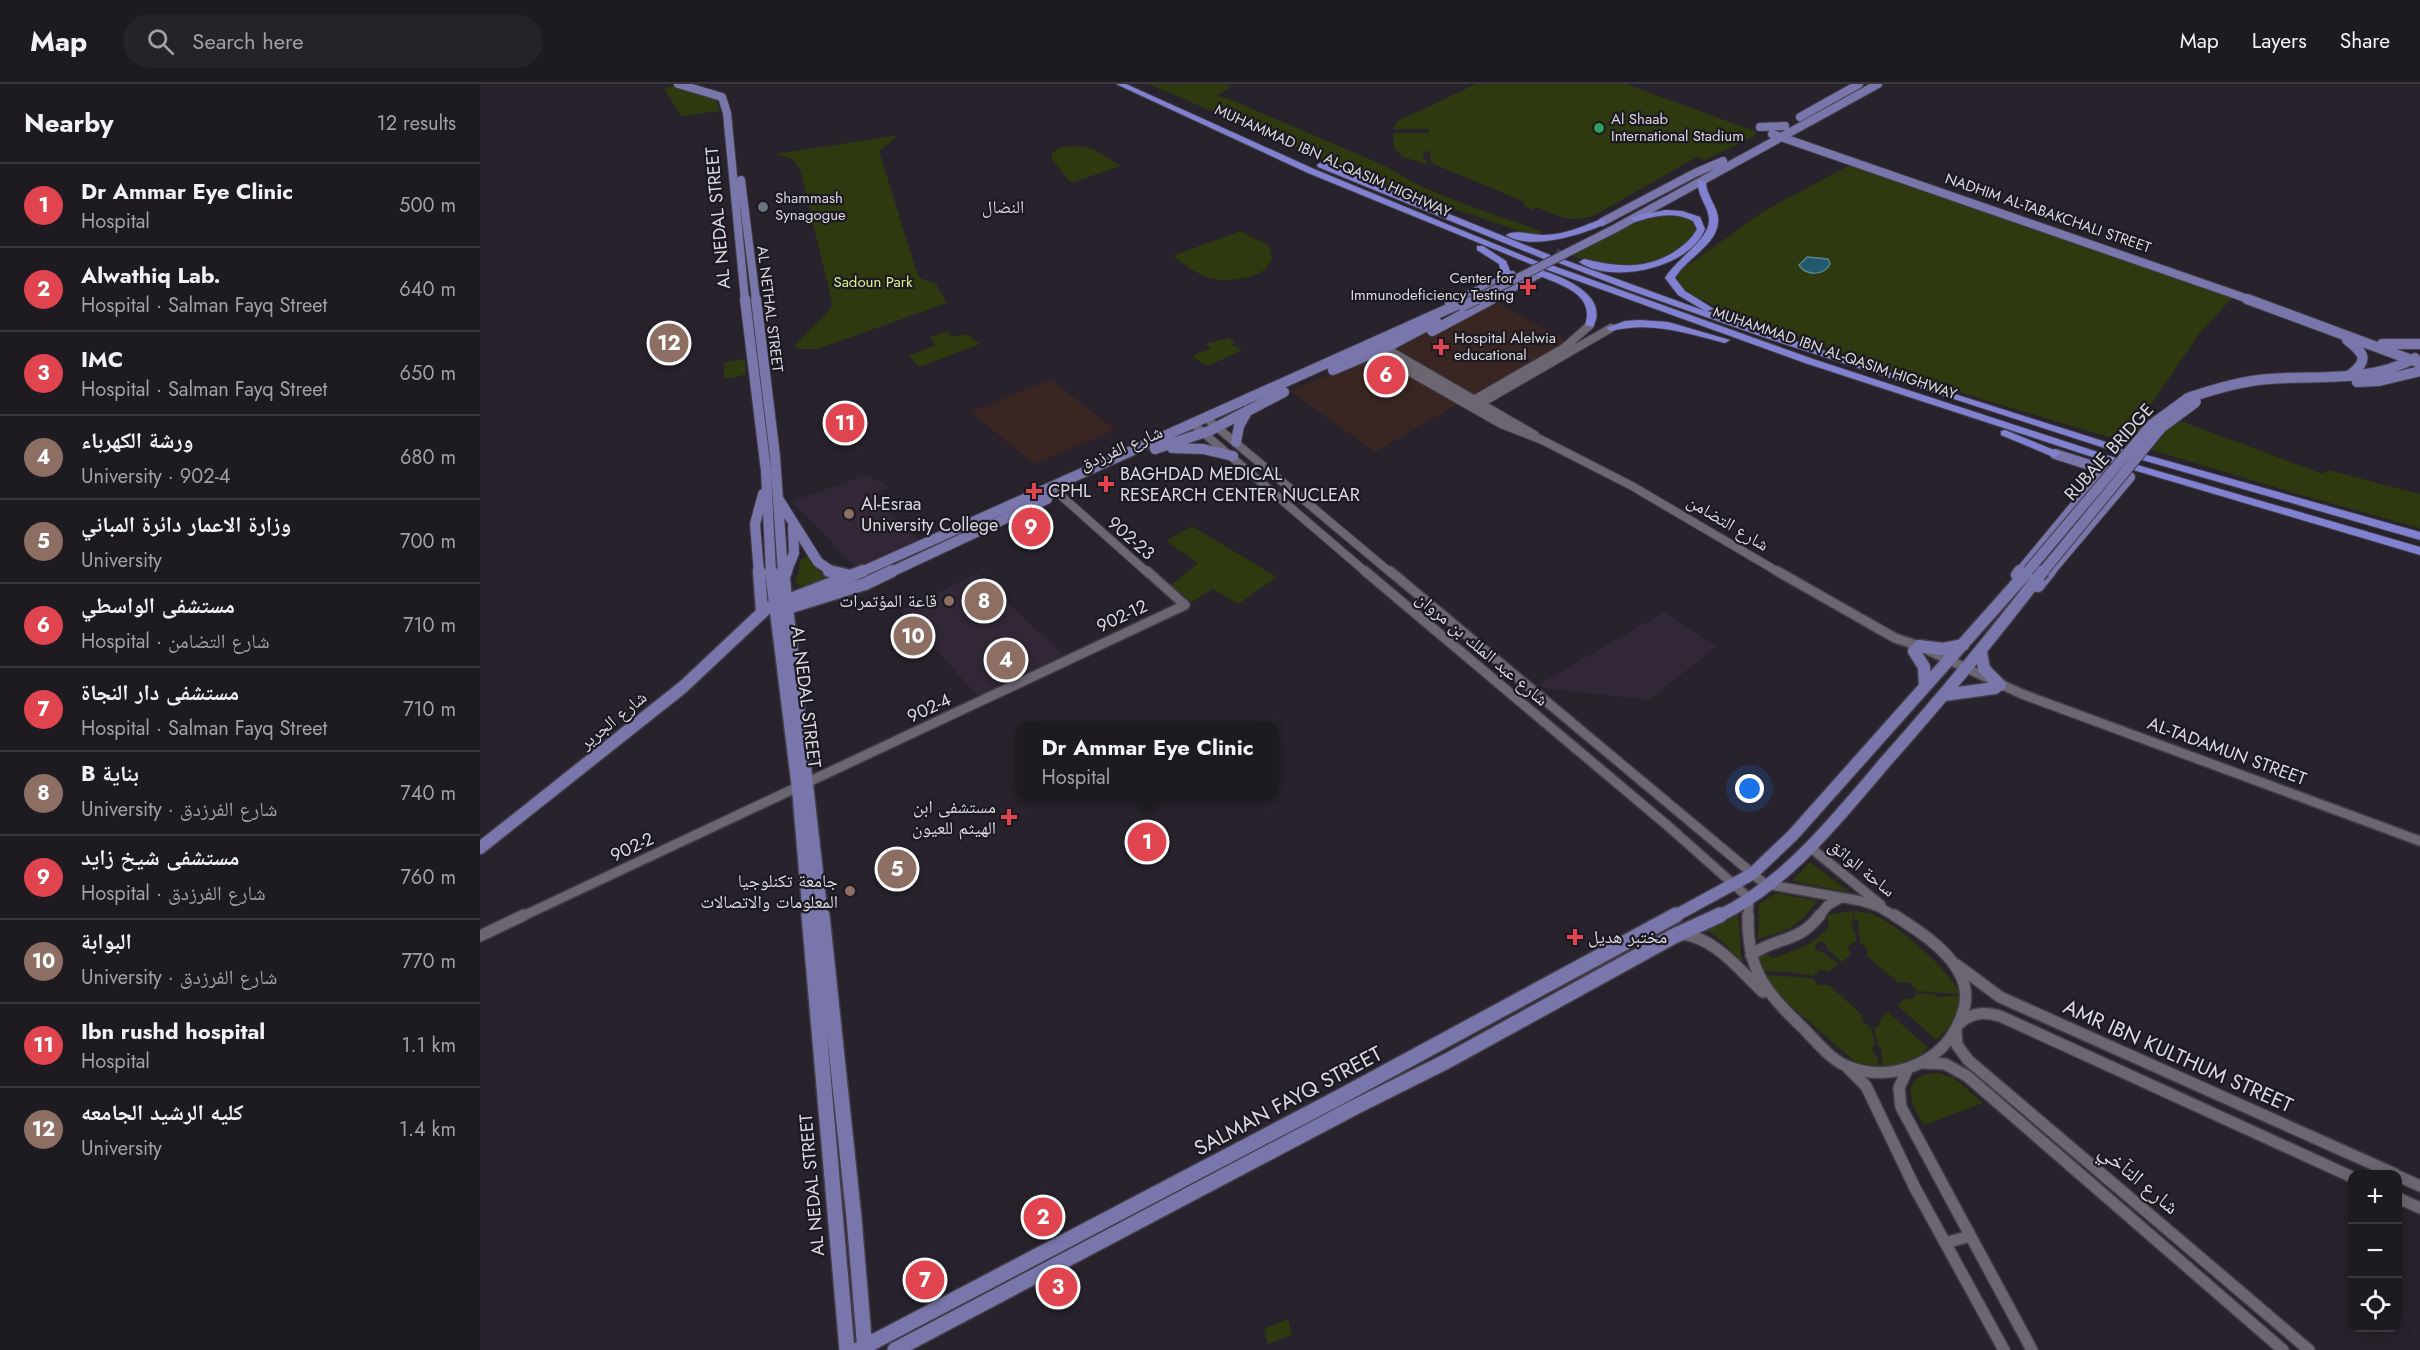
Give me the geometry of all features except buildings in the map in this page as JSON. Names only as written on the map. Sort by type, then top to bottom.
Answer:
[{"type":"highway","name":"MUHAMMAD IBN AL-QASIM HIGHWAY","points":[[1120,84],[1383,201],[1543,266],[1809,361],[1974,416],[2110,467]]},
{"type":"highway","name":"MUHAMMAD IBN AL-QASIM HIGHWAY","points":[[1140,84],[1322,166],[1394,195],[1543,266],[1676,305],[1899,381],[2124,451]]},
{"type":"highway","points":[[1701,182],[1702,194],[1713,215],[1712,230],[1707,239],[1678,264],[1670,278],[1673,285],[1683,294],[1709,308]]},
{"type":"highway","points":[[1394,195],[1511,235],[1537,239],[1556,238],[1608,226]]},
{"type":"highway","points":[[1383,201],[1475,245],[1503,263],[1507,276]]},
{"type":"highway","points":[[1543,266],[1644,269],[1677,254],[1696,240],[1701,229],[1701,225],[1694,218],[1681,213],[1656,213],[1635,219]]},
{"type":"highway","points":[[1511,235],[1543,266],[1590,301],[1594,308],[1594,317],[1590,325]]},
{"type":"highway","points":[[1475,245],[1543,266],[1709,308],[1899,381]]},
{"type":"highway","points":[[1611,328],[1633,322],[1669,324],[1809,361]]},
{"type":"highway","points":[[1974,416],[2017,439],[2055,454]]},
{"type":"highway","points":[[2143,457],[2420,536]]},
{"type":"highway","points":[[2130,473],[2420,551]]},
{"type":"main road","points":[[679,84],[720,90]]},
{"type":"main road","name":"AL NEDAL STREET","points":[[679,84],[724,99],[767,488],[777,608],[803,786],[854,1218],[862,1349]]},
{"type":"main road","points":[[702,84],[720,90]]},
{"type":"main road","points":[[1608,226],[1635,219],[1770,143],[1785,126],[1859,84]]},
{"type":"main road","points":[[1608,226],[1695,173],[1761,140],[1794,130],[1878,84]]},
{"type":"main road","name":"AL NEDAL STREET","points":[[720,90],[728,96],[734,111],[734,131],[763,350],[779,500]]},
{"type":"main road","points":[[1761,140],[1762,133],[1758,127],[1785,126]]},
{"type":"main road","points":[[1770,143],[1799,142],[1794,130]]},
{"type":"main road","name":"NADHIM AL-TABAKCHALI STREET","points":[[1778,134],[2418,358]]},
{"type":"main road","name":"شارع الفرزدق","points":[[777,608],[865,584],[1150,450],[1210,429],[1461,305],[1608,226]]},
{"type":"main road","points":[[1378,347],[1418,338],[1490,299],[1543,266]]},
{"type":"main road","points":[[1378,347],[1387,332],[1507,276]]},
{"type":"main road","name":"NADHIM AL-TABAKCHALI STREET","points":[[2270,307],[2334,332],[2418,358]]},
{"type":"main road","points":[[2334,332],[2362,352],[2361,368],[2350,375]]},
{"type":"main road","points":[[2382,344],[2420,344]]},
{"type":"main road","name":"شارع الفرزدق","points":[[1210,429],[1261,393],[1337,360],[1378,347]]},
{"type":"main road","name":"RUBAIE BRIDGE","points":[[2033,573],[2161,428],[2192,400],[2220,387],[2249,382],[2385,371],[2418,358]]},
{"type":"main road","name":"RUBAIE BRIDGE","points":[[2192,400],[2266,384],[2379,381],[2420,371]]},
{"type":"main road","points":[[2379,381],[2420,379]]},
{"type":"main road","points":[[1236,442],[1239,426],[1250,408]]},
{"type":"main road","name":"شارع الفرزدق","points":[[777,608],[1193,424],[1210,429]]},
{"type":"main road","points":[[1150,450],[1190,447],[1233,456]]},
{"type":"main road","points":[[2000,602],[2029,558],[2110,467],[2055,454]]},
{"type":"main road","points":[[2016,607],[2032,593],[2130,473]]},
{"type":"main road","points":[[767,488],[761,497],[755,524],[758,559],[777,608]]},
{"type":"main road","points":[[779,500],[818,562],[830,572],[852,576]]},
{"type":"main road","points":[[779,500],[784,575]]},
{"type":"main road","points":[[777,608],[784,575],[794,553],[793,523]]},
{"type":"main road","points":[[758,559],[771,556]]},
{"type":"main road","points":[[2000,602],[2033,573]]},
{"type":"main road","points":[[2016,607],[2033,573]]},
{"type":"main road","name":"SALMAN FAYQ STREET","points":[[862,1349],[1338,1098],[1752,874],[1793,835],[2000,602]]},
{"type":"main road","name":"SALMAN FAYQ STREET","points":[[895,1350],[1355,1107],[1447,1061],[1674,936],[1729,911],[1749,898],[1811,848],[1981,652],[2016,607]]},
{"type":"main road","name":"شارع الجرير","points":[[480,848],[683,687],[777,608]]},
{"type":"main road","points":[[1925,687],[1927,676],[1916,649],[1943,649],[1964,644]]},
{"type":"main road","points":[[1981,652],[1984,669],[1998,686]]},
{"type":"main road","points":[[1942,696],[1998,686]]},
{"type":"main road","name":"AL NEDAL STREET","points":[[803,786],[847,1350]]},
{"type":"street","points":[[1479,401],[1564,348],[1590,325]]},
{"type":"street","points":[[1470,406],[1611,328]]},
{"type":"street","name":"شارع التضامن","points":[[1378,347],[1479,401],[1523,430]]},
{"type":"street","name":"شارع التضامن","points":[[1378,347],[1470,406],[1523,430],[1632,486],[1895,638],[1998,686],[2022,694]]},
{"type":"street","name":"شارع عبد الملك بن مروان","points":[[1210,429],[1236,442],[1767,885]]},
{"type":"street","name":"شارع عبد الملك بن مروان","points":[[1210,429],[1233,456],[1296,513],[1668,826],[1749,898]]},
{"type":"street","name":"902-23","points":[[1058,494],[1185,605]]},
{"type":"street","points":[[1296,513],[1310,506]]},
{"type":"street","points":[[1352,561],[1368,554]]},
{"type":"street","name":"902-12","points":[[1074,657],[1185,605]]},
{"type":"street","name":"902-4","points":[[803,786],[1074,657]]},
{"type":"street","name":"AL-TADAMUN STREET","points":[[2022,694],[2420,841]]},
{"type":"street","points":[[1539,719],[1550,718],[1557,710]]},
{"type":"street","points":[[1554,731],[1560,724],[1571,722]]},
{"type":"street","name":"902-2","points":[[480,936],[803,786]]},
{"type":"street","name":"ساحة الواثق","points":[[1811,848],[1892,914]]},
{"type":"street","points":[[1767,885],[1869,903],[1892,914],[1952,962],[1962,978],[1966,995],[1958,1027],[1947,1044],[1907,1070],[1880,1074],[1846,1067]]},
{"type":"street","points":[[1749,898],[1747,938],[1751,955],[1760,982],[1780,1007]]},
{"type":"street","points":[[1751,955],[1766,946],[1801,934],[1811,926],[1825,906],[1843,898]]},
{"type":"street","points":[[1674,936],[1688,934],[1708,940],[1866,1086],[1915,1188],[2004,1350]]},
{"type":"street","name":"AMR IBN KULTHUM STREET","points":[[1952,962],[2000,997],[2385,1170]]},
{"type":"street","name":"AMR IBN KULTHUM STREET","points":[[1958,1027],[1968,1016],[1976,1013],[2000,1016],[2348,1176]]},
{"type":"street","name":"شارع التآخي","points":[[1958,1027],[1957,1045],[1968,1060],[2310,1350]]},
{"type":"street","name":"شارع التآخي","points":[[1921,1063],[1939,1063],[1961,1072],[2283,1350]]},
{"type":"street","points":[[1907,1070],[1899,1088],[1901,1107],[2032,1350]]},
{"type":"street","points":[[2166,1092],[2184,1092],[2184,1085],[2173,1075]]},
{"type":"street","points":[[2210,1112],[2204,1102],[2206,1095],[2213,1094]]},
{"type":"street","points":[[2074,1169],[2085,1160]]},
{"type":"street","name":"AMR IBN KULTHUM STREET","points":[[2402,1178],[2420,1186]]},
{"type":"street","points":[[2402,1200],[2420,1208]]},
{"type":"street","points":[[1945,1243],[1970,1236]]},
{"type":"shaded area","points":[[1492,300],[1567,341],[1375,452],[1290,391],[1376,355]]},
{"type":"shaded area","points":[[1051,379],[1115,430],[1034,464],[971,412]]},
{"type":"shaded area","name":"Al-Esraa University College","points":[[866,475],[890,487],[871,495],[922,542],[858,570],[792,501]]},
{"type":"shaded area","points":[[977,573],[1065,657],[979,697],[900,611]]},
{"type":"shaded area","points":[[1664,612],[1717,646],[1649,700],[1540,688],[1541,683]]},
{"type":"green space","points":[[1149,84],[1227,84],[1231,87],[1217,96],[1229,99],[1379,163],[1430,190],[1461,203],[1540,231],[1540,234],[1537,237],[1383,185]]},
{"type":"green space","points":[[1476,84],[1626,84],[1757,132],[1753,137],[1705,160],[1697,157],[1595,215],[1579,219],[1565,218],[1537,207],[1531,210],[1523,204],[1525,202],[1431,163],[1430,151],[1423,152],[1424,160],[1427,160],[1426,164],[1403,157],[1394,148],[1393,133],[1429,133],[1429,129],[1393,129],[1398,121]]},
{"type":"green space","points":[[673,86],[715,98],[720,111],[681,116],[664,89]]},
{"type":"green space","name":"Sadoun Park","points":[[899,135],[879,151],[917,273],[920,278],[936,284],[947,303],[817,349],[797,349],[795,345],[832,307],[800,169],[792,159],[776,154]]},
{"type":"green space","points":[[1078,146],[1093,149],[1121,166],[1071,183],[1051,158],[1053,152],[1062,147]]},
{"type":"green space","points":[[1852,164],[2233,297],[2199,334],[2146,412],[2181,421],[2323,474],[2328,470],[2420,494],[2420,528],[2301,495],[1902,375],[1722,309],[1689,294],[1678,285],[1677,273],[1764,211]]},
{"type":"green space","points":[[1665,215],[1692,219],[1697,229],[1687,243],[1667,257],[1640,265],[1613,266],[1571,255],[1630,224]]},
{"type":"green space","points":[[1240,231],[1269,246],[1272,259],[1263,270],[1256,274],[1231,280],[1213,279],[1198,273],[1173,256]]},
{"type":"green space","points":[[949,331],[950,337],[967,334],[980,344],[920,367],[908,356],[936,345],[930,337]]},
{"type":"green space","points":[[1229,338],[1235,343],[1231,345],[1243,350],[1207,366],[1192,356],[1211,348],[1205,344]]},
{"type":"green space","points":[[743,359],[746,374],[724,378],[724,363]]},
{"type":"green space","points":[[1192,526],[1277,577],[1238,604],[1213,589],[1192,602],[1171,585],[1198,563],[1166,541]]},
{"type":"green space","points":[[807,556],[827,580],[804,588],[795,582],[800,560]]},
{"type":"green space","points":[[1810,862],[1851,893],[1792,881]]},
{"type":"green space","points":[[1776,893],[1817,901],[1799,922],[1758,939],[1759,904]]},
{"type":"green space","points":[[1852,911],[1854,920],[1851,921],[1857,941],[1848,946],[1851,955],[1842,962],[1828,950],[1825,943],[1815,944],[1816,950],[1839,964],[1828,972],[1820,970],[1813,976],[1763,971],[1759,959],[1761,955],[1765,953],[1772,958],[1804,946],[1817,938],[1829,926],[1827,915]]},
{"type":"green space","points":[[1853,911],[1872,914],[1908,937],[1946,973],[1960,994],[1917,991],[1909,982],[1899,983],[1867,956],[1868,950],[1860,942],[1858,921],[1855,920]]},
{"type":"green space","points":[[1738,914],[1742,963],[1720,939],[1703,930]]},
{"type":"green space","points":[[1764,975],[1813,978],[1818,985],[1829,985],[1862,1015],[1863,1022],[1871,1028],[1875,1046],[1872,1047],[1880,1067],[1855,1062],[1773,990]]},
{"type":"green space","points":[[1917,993],[1935,994],[1936,997],[1960,996],[1959,1009],[1954,1021],[1936,1040],[1897,1005],[1905,999],[1913,998]]},
{"type":"green space","points":[[1888,1012],[1928,1048],[1907,1062],[1883,1067],[1881,1047],[1878,1046],[1874,1028],[1879,1026],[1881,1018]]},
{"type":"green space","points":[[1938,1073],[1954,1078],[1983,1103],[1924,1125],[1914,1108],[1912,1084],[1917,1078]]},
{"type":"green space","points":[[1288,1319],[1292,1335],[1268,1344],[1264,1329]]},
{"type":"water","points":[[1807,257],[1828,259],[1830,264],[1824,271],[1810,273],[1799,265]]},
{"type":"tunnel","points":[[1556,252],[1568,257]]},
{"type":"place","name":"Al Shaab International Stadium","points":[[1599,128]]},
{"type":"place","name":"Shammash Synagogue","points":[[763,207]]},
{"type":"place","name":"Center for Immunodeficiency Testing","points":[[1528,287]]},
{"type":"place","name":"كليه الرشيد الجامعه","points":[[669,343]]},
{"type":"place","name":"Hospital Alelwia educational","points":[[1441,347]]},
{"type":"place","name":"مستشفى الواسطي","points":[[1386,375]]},
{"type":"place","name":"Ibn rushd hospital","points":[[845,423]]},
{"type":"place","name":"BAGHDAD MEDICAL RESEARCH CENTER NUCLEAR","points":[[1106,484]]},
{"type":"place","name":"CPHL","points":[[1034,491]]},
{"type":"place","name":"Al-Esraa University College","points":[[849,514]]},
{"type":"place","name":"مستشفى شيخ زايد","points":[[1031,527]]},
{"type":"place","name":"قاعة المؤتمرات","points":[[949,601]]},
{"type":"place","name":"B بناية","points":[[984,601]]},
{"type":"place","name":"البوابة","points":[[913,636]]},
{"type":"place","name":"ورشة الكهرباء","points":[[1006,660]]},
{"type":"place","name":"مستشفى ابن الهيثم للعيون","points":[[1009,817]]},
{"type":"place","name":"Dr Ammar Eye Clinic","points":[[1147,842]]},
{"type":"place","name":"وزارة الاعمار دائرة المباني","points":[[897,869]]},
{"type":"place","name":"جامعة تكنلوجيا المعلومات والاتصالات","points":[[850,891]]},
{"type":"place","name":"مختبر هديل","points":[[1575,937]]},
{"type":"place","name":"Alwathiq Lab.","points":[[1043,1217]]},
{"type":"place","name":"مستشفى دار النجاة","points":[[925,1280]]},
{"type":"place","name":"IMC","points":[[1058,1287]]},
{"type":"district","name":"النضال","points":[[1003,207]]}]
